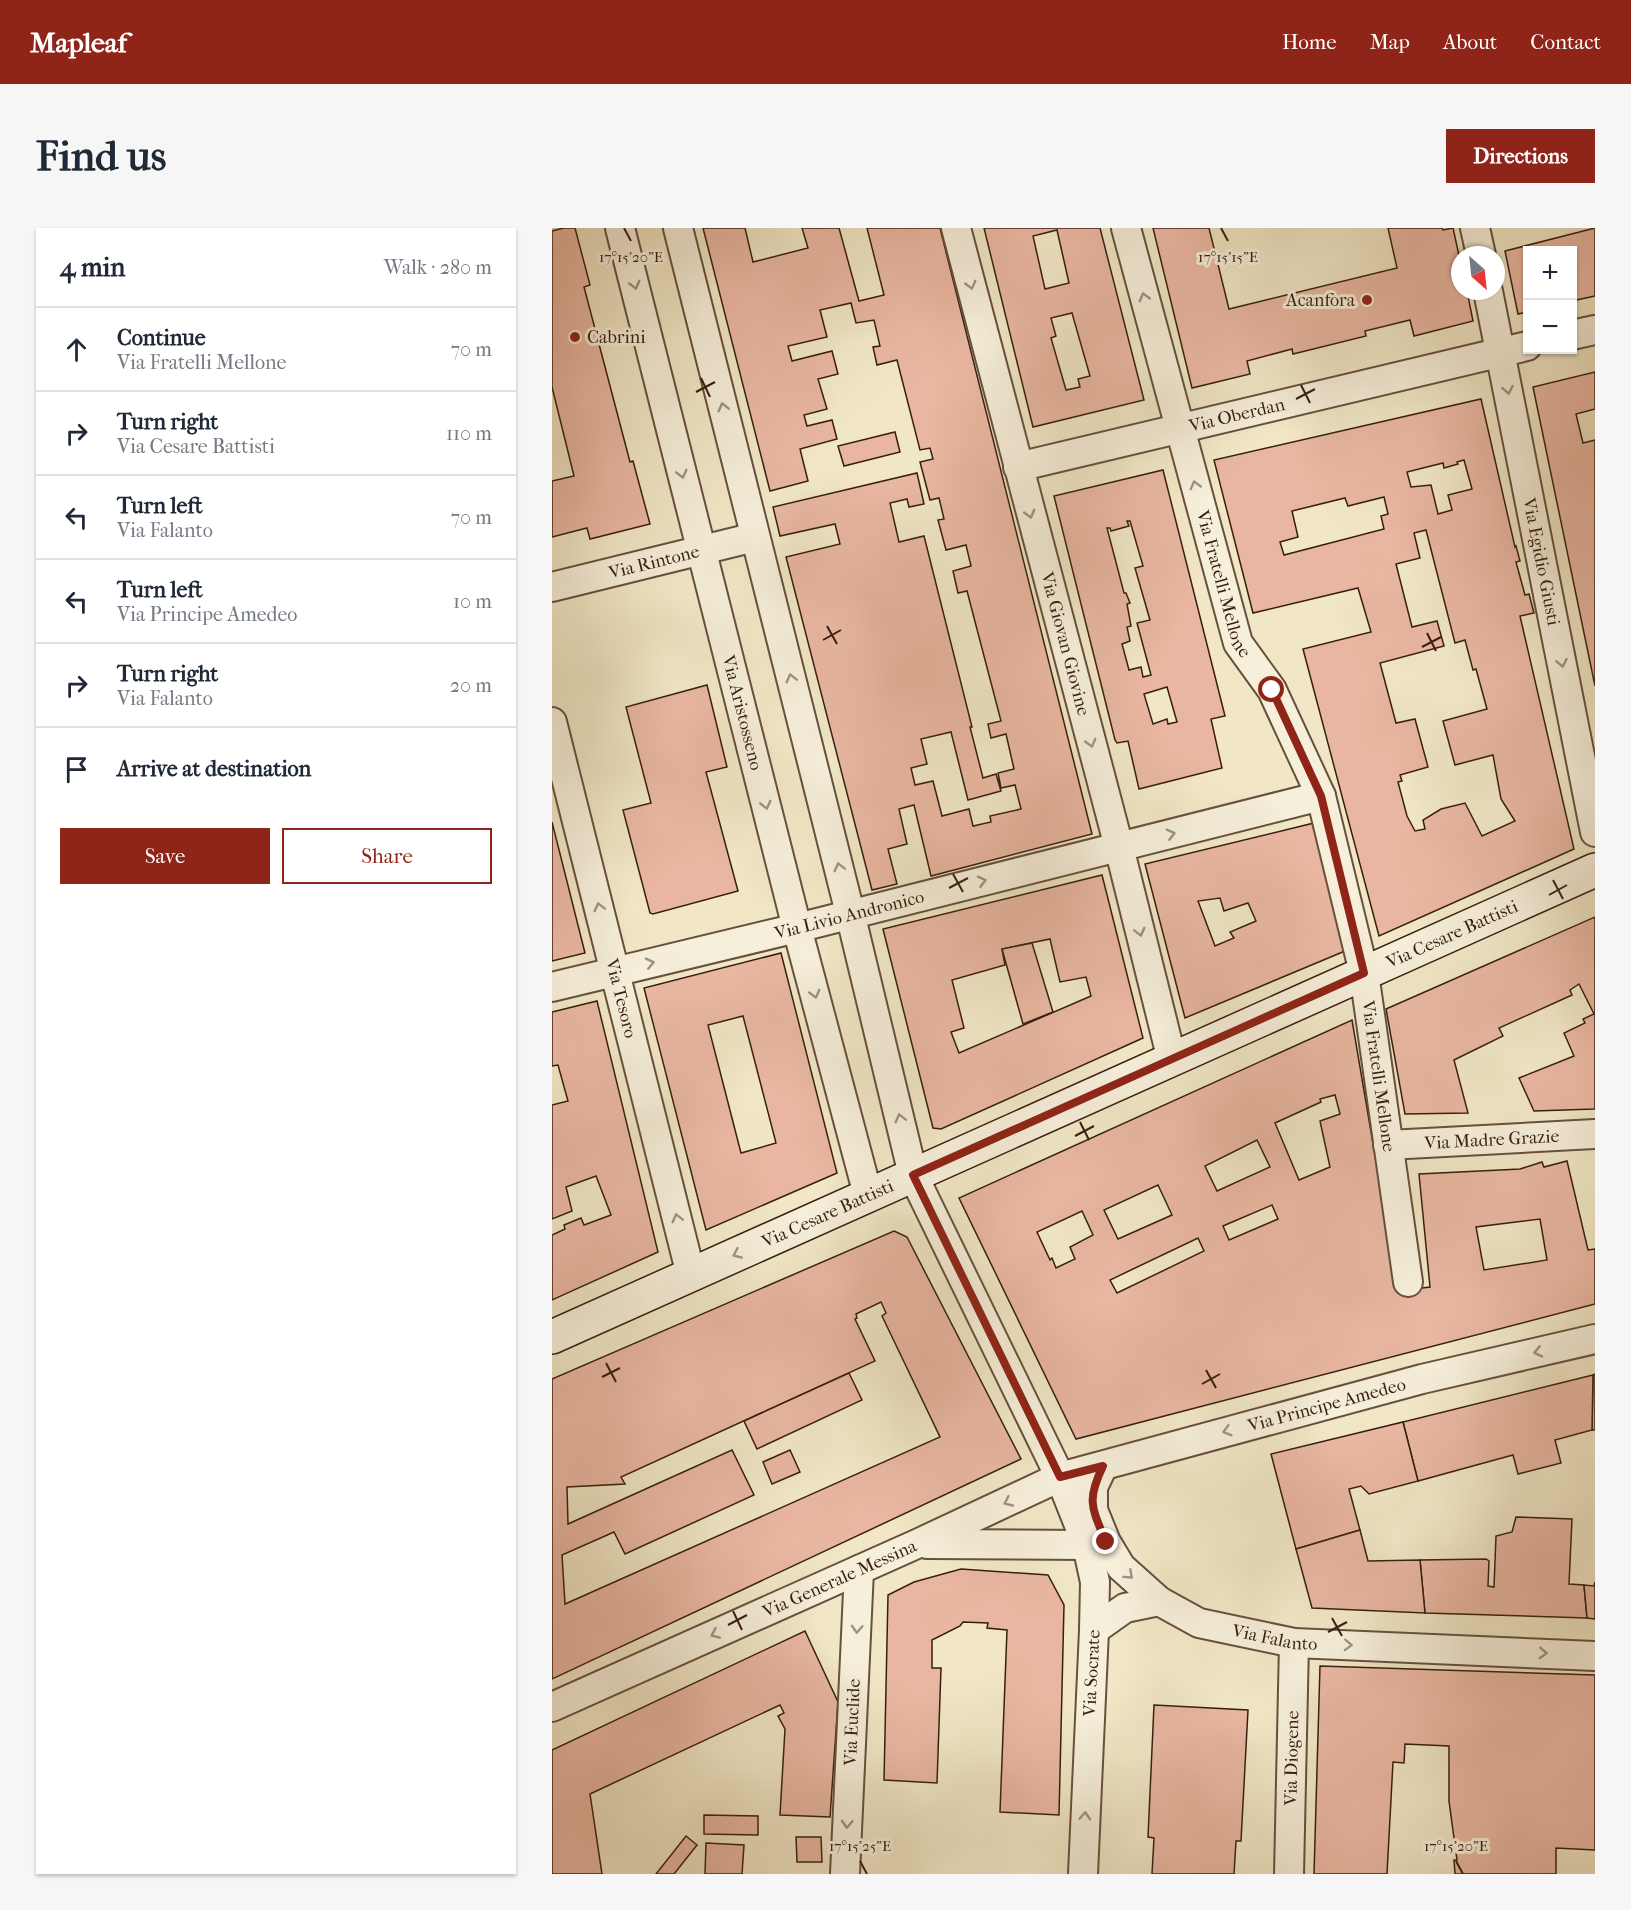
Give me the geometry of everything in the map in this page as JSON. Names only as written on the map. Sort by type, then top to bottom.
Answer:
[{"type":"main road","name":"Via Cesare Battisti","points":[[552,1337],[1595,870]]},
{"type":"street","name":"Via Aristosseno","points":[[620,228],[797,928],[868,1195]]},
{"type":"street","points":[[678,228],[850,913],[913,1175],[1060,1477]]},
{"type":"street","name":"Via Giovan Giovine","points":[[956,228],[1119,847],[1172,1060]]},
{"type":"street","name":"Via Fratelli Mellone","points":[[1126,228],[1238,643],[1272,690],[1321,796],[1364,973],[1408,1282]]},
{"type":"street","points":[[1475,228],[1479,246]]},
{"type":"street","name":"Via Egidio Giusti","points":[[1490,300],[1595,832]]},
{"type":"street","points":[[1577,334],[1595,330]]},
{"type":"street","name":"Via Oberdan","points":[[1018,466],[1523,347]]},
{"type":"street","name":"Via Rintone","points":[[552,587],[755,537]]},
{"type":"street","name":"Via Tesoro","points":[[552,722],[691,1275]]},
{"type":"street","name":"Via Livio Andronico","points":[[552,987],[1321,796]]},
{"type":"street","name":"Via Madre Grazie","points":[[1388,1144],[1595,1134]]},
{"type":"street","name":"Via Principe Amedeo","points":[[1060,1477],[1422,1379],[1595,1339]]},
{"type":"street","name":"Via Falanto","points":[[1103,1466],[1093,1487],[1093,1510],[1106,1542],[1121,1567],[1159,1601],[1199,1623],[1294,1643],[1595,1656]]},
{"type":"street","name":"Via Generale Messina","points":[[552,1707],[919,1544],[1060,1477]]},
{"type":"street","name":"Via Socrate","points":[[1060,1477],[1087,1545],[1095,1582],[1083,1874]]},
{"type":"street","points":[[919,1544],[1087,1545]]},
{"type":"street","name":"Via Euclide","points":[[845,1874],[860,1570]]},
{"type":"street","points":[[1094,1630],[1125,1608],[1159,1601]]},
{"type":"street","name":"Via Diogene","points":[[1289,1874],[1294,1643]]},
{"type":"building","name":"Cabrini","points":[[575,228],[590,285],[584,287],[630,462],[633,461],[650,524],[590,539],[587,528],[552,537],[552,481],[574,476],[552,387],[552,231]]},
{"type":"building","points":[[703,228],[745,228],[753,262],[808,248],[802,228],[839,228],[859,301],[884,295],[867,228],[940,228],[1092,834],[931,876],[914,805],[899,809],[907,844],[888,849],[897,884],[872,890],[786,557],[840,544],[835,524],[780,536],[773,507],[917,473],[924,504],[909,507],[907,499],[890,503],[899,542],[924,536],[983,778],[996,774],[1001,791],[968,800],[951,732],[921,739],[927,764],[911,768],[915,785],[933,781],[942,816],[969,809],[973,826],[991,822],[990,816],[1021,809],[1015,785],[1001,788],[998,773],[1014,769],[1006,734],[991,738],[988,724],[1001,721],[967,591],[958,593],[953,571],[971,566],[966,545],[946,550],[938,520],[944,519],[939,498],[930,500],[920,462],[933,459],[930,448],[920,450],[897,360],[877,365],[873,347],[880,346],[874,320],[856,323],[851,303],[820,310],[827,337],[788,346],[792,361],[832,351],[838,374],[818,379],[827,409],[804,415],[807,426],[832,420],[837,439],[800,449],[808,481],[770,491]]},
{"type":"building","points":[[984,228],[1100,228],[1144,400],[1033,427]],"holes":[[[1057,230],[1069,283],[1045,289],[1033,236]],[[1072,313],[1090,376],[1078,379],[1080,387],[1066,390],[1051,338],[1056,336],[1051,318]]]},
{"type":"building","name":"Acanfora","points":[[1153,228],[1209,228],[1229,309],[1397,268],[1388,228],[1442,228],[1443,230],[1453,228],[1457,246],[1451,246],[1451,300],[1469,300],[1473,321],[1414,336],[1410,320],[1365,331],[1366,336],[1293,354],[1292,349],[1247,361],[1250,374],[1192,388]]},
{"type":"building","points":[[1595,228],[1595,296],[1577,300],[1577,246],[1525,246]]},
{"type":"building","points":[[1523,246],[1523,313],[1518,314],[1505,251]]},
{"type":"building","points":[[1595,372],[1595,409],[1576,414],[1583,443],[1595,440],[1595,686],[1533,387]]},
{"type":"building","points":[[1481,399],[1520,561],[1516,562],[1525,595],[1529,594],[1534,613],[1520,616],[1574,849],[1379,936],[1303,649],[1371,632],[1358,588],[1253,613],[1214,460]],"holes":[[[1464,460],[1472,489],[1448,495],[1452,510],[1438,514],[1431,485],[1411,487],[1407,472],[1443,463],[1444,468]],[[1384,497],[1388,514],[1381,516],[1384,529],[1284,555],[1280,542],[1298,537],[1292,511],[1345,498],[1348,506]],[[1426,530],[1455,643],[1465,640],[1487,709],[1443,721],[1455,765],[1493,755],[1501,799],[1515,821],[1482,836],[1465,803],[1441,809],[1423,820],[1425,829],[1415,831],[1407,816],[1398,782],[1402,781],[1400,775],[1428,767],[1415,719],[1396,723],[1380,663],[1444,646],[1437,621],[1412,627],[1396,564],[1420,558],[1414,533]]]},
{"type":"building","points":[[895,432],[900,452],[844,466],[838,446]]},
{"type":"building","points":[[1163,470],[1225,716],[1211,719],[1222,768],[1139,789],[1128,741],[1117,743],[1115,740],[1054,496]],"holes":[[[1127,521],[1130,521],[1143,566],[1135,568],[1150,620],[1137,623],[1151,675],[1143,677],[1141,667],[1129,670],[1122,644],[1130,641],[1127,627],[1131,626],[1127,604],[1130,603],[1124,593],[1107,528],[1111,531],[1129,526]],[[1167,687],[1177,722],[1168,724],[1167,719],[1153,724],[1144,694]]]},
{"type":"building","points":[[707,685],[727,767],[706,772],[738,891],[653,914],[650,913],[623,810],[651,803],[626,707]]},
{"type":"building","points":[[552,822],[585,953],[552,961]]},
{"type":"building","points":[[1314,823],[1345,951],[1185,1018],[1145,864]],"holes":[[[1220,898],[1224,911],[1248,903],[1256,921],[1230,932],[1234,938],[1215,946],[1198,901]]]},
{"type":"building","points":[[1102,875],[1143,1038],[941,1129],[933,1128],[883,929]],"holes":[[[1050,939],[1060,982],[1086,977],[1091,996],[959,1053],[951,1032],[964,1028],[952,980],[1005,965],[1002,949]]]},
{"type":"building","points":[[1595,917],[1595,1109],[1534,1111],[1519,1078],[1574,1056],[1564,1033],[1585,1023],[1583,1019],[1594,1014],[1579,984],[1570,990],[1572,995],[1499,1028],[1503,1036],[1454,1060],[1468,1113],[1405,1114],[1386,1009]]},
{"type":"building","points":[[1032,943],[1053,1012],[1023,1024],[1002,949]]},
{"type":"building","points":[[781,953],[837,1173],[706,1230],[644,988]],"holes":[[[743,1016],[776,1143],[741,1153],[708,1025]]]},
{"type":"building","points":[[597,1001],[658,1252],[552,1300],[552,1235],[565,1229],[564,1225],[581,1218],[584,1225],[611,1215],[596,1176],[566,1187],[572,1211],[552,1219],[552,1105],[568,1101],[558,1065],[552,1066],[552,1012]]},
{"type":"building","points":[[1352,1020],[1398,1291],[1430,1287],[1419,1174],[1520,1169],[1542,1162],[1544,1167],[1567,1161],[1588,1250],[1595,1249],[1595,1304],[1076,1439],[959,1198]],"holes":[[[1335,1095],[1340,1114],[1320,1121],[1330,1167],[1299,1180],[1275,1123],[1321,1102],[1320,1099]],[[1257,1140],[1270,1167],[1217,1191],[1205,1166]],[[1158,1185],[1172,1215],[1118,1239],[1104,1210]],[[1272,1205],[1278,1219],[1229,1240],[1223,1226]],[[1082,1211],[1093,1235],[1070,1247],[1075,1259],[1056,1268],[1052,1258],[1050,1260],[1037,1232]],[[1540,1219],[1547,1260],[1484,1270],[1476,1227]],[[1198,1238],[1204,1251],[1117,1293],[1110,1280]]]},
{"type":"building","points":[[894,1231],[907,1237],[1021,1459],[552,1679],[552,1379]],"holes":[[[881,1302],[886,1313],[882,1316],[940,1437],[565,1604],[562,1555],[614,1532],[625,1554],[754,1495],[732,1450],[568,1524],[567,1487],[625,1484],[621,1477],[875,1361],[855,1319],[856,1314]]]},
{"type":"building","points":[[849,1373],[862,1400],[757,1449],[744,1421]]},
{"type":"building","points":[[1595,1374],[1595,1430],[1592,1430],[1593,1375]]},
{"type":"building","points":[[1593,1375],[1592,1430],[1555,1440],[1561,1463],[1518,1474],[1513,1455],[1418,1481],[1403,1422]]},
{"type":"building","points":[[1403,1422],[1418,1481],[1369,1494],[1361,1486],[1349,1489],[1360,1530],[1296,1549],[1271,1454]]},
{"type":"building","points":[[790,1450],[800,1472],[772,1484],[763,1462]]},
{"type":"building","points":[[1516,1517],[1572,1519],[1569,1584],[1584,1585],[1587,1618],[1425,1613],[1420,1560],[1486,1559],[1489,1561],[1488,1586],[1494,1587],[1496,1536],[1512,1532]]},
{"type":"building","points":[[1360,1530],[1368,1561],[1420,1560],[1425,1613],[1312,1608],[1296,1549]]},
{"type":"building","points":[[961,1569],[1048,1575],[1064,1605],[1059,1815],[1000,1812],[1007,1630],[987,1628],[988,1623],[963,1622],[960,1626],[932,1640],[932,1668],[941,1668],[937,1783],[884,1780],[888,1595],[914,1582]]},
{"type":"building","points":[[1595,1582],[1595,1619],[1587,1618],[1584,1585],[1594,1586]]},
{"type":"building","points":[[805,1631],[838,1702],[830,1817],[780,1815],[785,1729],[778,1716],[784,1713],[780,1705],[590,1794],[602,1874],[552,1874],[552,1750]]},
{"type":"building","points":[[1320,1666],[1595,1675],[1595,1850],[1556,1848],[1556,1874],[1455,1874],[1454,1860],[1457,1860],[1449,1801],[1449,1746],[1405,1744],[1404,1763],[1393,1762],[1387,1874],[1314,1874]]},
{"type":"building","points":[[1154,1705],[1248,1710],[1241,1841],[1236,1841],[1234,1874],[1152,1874],[1154,1838],[1148,1837]]},
{"type":"building","points":[[704,1815],[758,1816],[758,1835],[704,1834]]},
{"type":"building","points":[[686,1836],[697,1845],[674,1874],[656,1874]]},
{"type":"building","points":[[796,1837],[821,1837],[822,1862],[797,1862]]},
{"type":"building","points":[[706,1843],[744,1845],[742,1874],[705,1874]]},
{"type":"place","name":"Acanfora","points":[[1367,300]]},
{"type":"place","name":"Cabrini","points":[[575,337]]},
{"type":"route","points":[[1106,1542],[1093,1510],[1093,1487],[1103,1466],[1060,1477],[913,1175],[1364,973],[1321,796],[1272,690]]}]
